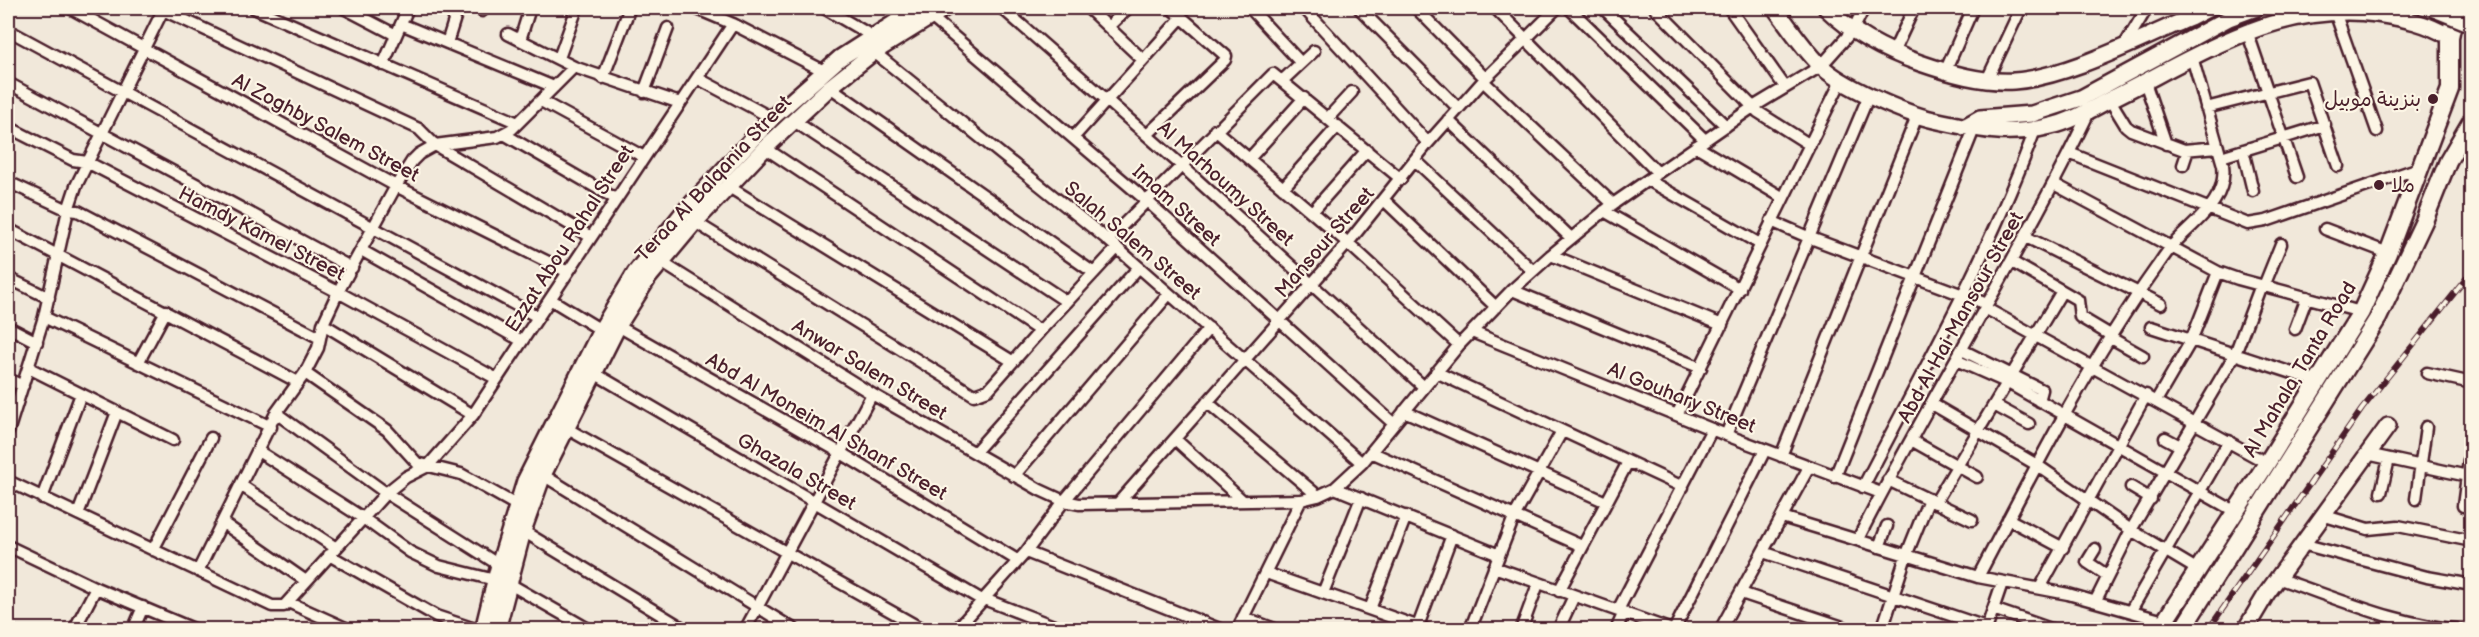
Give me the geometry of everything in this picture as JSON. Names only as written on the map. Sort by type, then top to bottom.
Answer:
[{"type":"main road","name":"Al Mahala, Tanta Road","points":[[2162,625],[2236,512],[2361,312],[2388,253],[2450,89],[2450,37],[2456,8]]},
{"type":"main road","name":"Al Mahala, Tanta Road","points":[[2182,630],[2378,318],[2424,221],[2448,161],[2472,120]]},
{"type":"street","name":"Al Zoghby Salem Street","points":[[70,8],[396,186],[568,272]]},
{"type":"street","points":[[254,8],[518,123]]},
{"type":"street","points":[[344,8],[396,35]]},
{"type":"street","points":[[383,65],[408,8]]},
{"type":"street","points":[[447,43],[458,8]]},
{"type":"street","points":[[520,40],[530,8]]},
{"type":"street","points":[[559,58],[577,8]]},
{"type":"street","points":[[695,8],[733,24],[824,71]]},
{"type":"street","points":[[824,8],[872,36]]},
{"type":"street","name":"Teraa Al Balqania Street","points":[[497,630],[501,582],[499,565],[516,505],[540,449],[601,330],[648,255],[682,214],[772,118],[824,71],[872,36],[918,8]]},
{"type":"street","name":"Teraa Al Balqania Street","points":[[480,630],[523,531],[543,475],[618,326],[638,292],[695,222],[765,148],[830,87],[874,52],[945,8]]},
{"type":"street","name":"Al Marhoumy Street","points":[[1002,8],[1182,166],[1424,387]]},
{"type":"street","points":[[1088,8],[1143,60]]},
{"type":"street","points":[[1108,27],[1128,8]]},
{"type":"street","points":[[1147,135],[1226,57],[1171,8]]},
{"type":"street","points":[[1250,8],[1301,63]]},
{"type":"street","points":[[1304,8],[1428,142]]},
{"type":"street","points":[[1359,8],[1458,108]]},
{"type":"street","points":[[1416,8],[1484,79],[1613,204]]},
{"type":"street","points":[[1494,8],[1658,173]]},
{"type":"street","name":"Mansour Street","points":[[1119,502],[1348,243],[1458,108],[1484,79],[1557,8]]},
{"type":"street","points":[[1569,8],[1700,143],[1782,197]]},
{"type":"street","points":[[1603,8],[1726,126]]},
{"type":"street","points":[[1655,8],[1766,118],[1810,145]]},
{"type":"street","points":[[1729,8],[1785,87]]},
{"type":"street","points":[[1775,8],[1821,66],[1869,95],[1917,116],[1994,132],[2035,130],[2053,126],[2229,18],[2256,8]]},
{"type":"street","points":[[1826,8],[1853,30],[1893,53],[1945,72],[1987,80],[2012,81],[2063,71],[2209,8]]},
{"type":"street","points":[[1064,501],[1079,504],[1301,500],[1318,496],[1335,488],[1362,464],[1459,345],[1512,290],[1613,204],[1753,106],[1821,66],[1853,30],[1864,8]]},
{"type":"street","points":[[1893,53],[1914,8]]},
{"type":"street","points":[[1945,72],[1973,8]]},
{"type":"street","points":[[1987,80],[2021,8]]},
{"type":"street","points":[[2124,46],[2147,8]]},
{"type":"street","points":[[2432,8],[2472,24]]},
{"type":"street","points":[[8,432],[44,317],[68,210],[76,186],[163,9],[419,129],[435,145],[591,237]]},
{"type":"street","points":[[603,78],[629,10]]},
{"type":"street","points":[[2335,12],[2377,131]]},
{"type":"street","points":[[1835,477],[1914,277],[1969,128],[1980,118],[2032,114],[2110,100],[2247,31],[2286,19],[2335,12],[2362,12],[2409,20],[2439,30],[2450,37]]},
{"type":"street","name":"Imam Street","points":[[931,17],[1147,201],[1394,424]]},
{"type":"street","points":[[1073,138],[1182,17]]},
{"type":"street","points":[[401,24],[554,87]]},
{"type":"street","name":"Ezzat Abou Rahal Street","points":[[428,466],[473,415],[733,24]]},
{"type":"street","points":[[644,92],[668,28]]},
{"type":"street","points":[[8,30],[538,317]]},
{"type":"street","points":[[2247,31],[2297,177]]},
{"type":"street","points":[[508,34],[574,67],[680,103]]},
{"type":"street","points":[[1280,77],[1314,51]]},
{"type":"street","name":"Salah Salem Street","points":[[874,52],[1108,240],[1362,464]]},
{"type":"street","points":[[1978,578],[2037,465],[2093,366],[2172,246],[2217,198],[2224,171],[2192,57]]},
{"type":"street","points":[[198,571],[242,486],[276,413],[301,378],[318,348],[323,324],[361,250],[396,186],[419,154],[435,145],[497,137],[504,134],[574,67]]},
{"type":"street","points":[[1108,240],[1272,75],[1280,77],[1401,178]]},
{"type":"street","points":[[697,78],[772,118]]},
{"type":"street","points":[[1677,415],[1740,289],[1782,197],[1842,79]]},
{"type":"street","points":[[2145,82],[2166,144]]},
{"type":"street","points":[[2206,108],[2309,82],[2338,166]]},
{"type":"street","points":[[8,83],[352,268]]},
{"type":"street","points":[[830,87],[1094,273]]},
{"type":"street","points":[[1328,118],[1352,92]]},
{"type":"street","points":[[1726,435],[1869,95]]},
{"type":"street","points":[[1249,159],[1304,98]]},
{"type":"street","points":[[2110,100],[2126,126],[2131,130],[2188,150],[2219,152],[2243,150],[2325,125]]},
{"type":"street","points":[[541,101],[644,157]]},
{"type":"street","name":"Abd Al Hai Mansour Street","points":[[1857,539],[2054,184],[2069,153],[2086,104]]},
{"type":"street","points":[[1781,456],[1917,116]]},
{"type":"street","points":[[1448,120],[1571,238]]},
{"type":"street","points":[[794,121],[1067,302]]},
{"type":"street","points":[[1283,188],[1338,126]]},
{"type":"street","name":"Hamdy Kamel Street","points":[[8,127],[73,160],[87,162],[339,292],[497,379]]},
{"type":"street","points":[[1215,130],[1348,243],[1459,345]]},
{"type":"street","points":[[1863,487],[1991,239],[2035,130]]},
{"type":"street","points":[[504,134],[616,199]]},
{"type":"street","points":[[765,148],[1040,331]]},
{"type":"street","points":[[1312,212],[1367,150]]},
{"type":"street","points":[[2183,165],[2188,150]]},
{"type":"street","points":[[2243,150],[2253,191]]},
{"type":"street","points":[[2069,153],[2248,224],[2266,221],[2422,167]]},
{"type":"street","points":[[1415,160],[1533,272]]},
{"type":"street","points":[[1648,180],[1760,244]]},
{"type":"street","points":[[8,182],[68,210],[78,211],[320,338]]},
{"type":"street","points":[[2054,184],[2218,272],[2361,312]]},
{"type":"street","points":[[729,187],[1012,362]]},
{"type":"street","points":[[1384,200],[1496,307]]},
{"type":"street","points":[[1604,211],[1740,289]]},
{"type":"street","points":[[1771,221],[1808,237],[1963,294],[2267,463]]},
{"type":"street","points":[[695,222],[970,393],[984,393],[1117,248]]},
{"type":"street","points":[[8,229],[301,378],[387,430],[413,460],[461,474],[516,505]]},
{"type":"street","points":[[2325,229],[2388,253]]},
{"type":"street","points":[[2026,237],[2162,304]]},
{"type":"street","points":[[2096,600],[2131,530],[2235,354],[2281,244]]},
{"type":"street","points":[[361,250],[522,341]]},
{"type":"street","points":[[1551,255],[1722,325]]},
{"type":"street","name":"Anwar Salem Street","points":[[661,262],[872,394],[1014,476],[1064,501]]},
{"type":"street","points":[[2012,262],[2079,302],[2080,317],[2143,356]]},
{"type":"street","points":[[975,452],[1139,267]]},
{"type":"street","points":[[2040,588],[2119,445],[2191,341],[2218,272]]},
{"type":"street","points":[[8,278],[49,298]]},
{"type":"street","points":[[1512,290],[1701,368]]},
{"type":"street","points":[[1882,630],[1906,556],[1932,501],[1958,467],[1978,429],[2062,291]]},
{"type":"street","points":[[1014,476],[1169,294]]},
{"type":"street","points":[[2295,329],[2307,297]]},
{"type":"street","points":[[550,299],[601,330]]},
{"type":"street","points":[[138,363],[166,311]]},
{"type":"street","points":[[44,317],[271,427]]},
{"type":"street","points":[[323,324],[473,415]]},
{"type":"street","name":"Abd Al Moneim Al Shanf Street","points":[[618,326],[1022,556],[1222,630]]},
{"type":"street","points":[[8,327],[37,342]]},
{"type":"street","points":[[2151,327],[2317,381]]},
{"type":"street","points":[[956,630],[1022,556],[1064,501],[1209,328]]},
{"type":"street","name":"Al Gouhary Street","points":[[1472,332],[1726,435],[1881,493]]},
{"type":"street","points":[[1959,355],[2010,379],[2039,401],[2236,512]]},
{"type":"street","points":[[29,368],[173,440]]},
{"type":"street","points":[[1436,372],[1683,487]]},
{"type":"street","name":"Ghazala Street","points":[[594,373],[983,600],[1064,630]]},
{"type":"street","points":[[2427,373],[2472,383]]},
{"type":"street","points":[[8,379],[23,386]]},
{"type":"street","points":[[42,498],[81,394]]},
{"type":"street","points":[[745,630],[872,394]]},
{"type":"street","points":[[1207,402],[1318,496]]},
{"type":"street","points":[[1932,404],[2037,465],[2131,530],[2198,570]]},
{"type":"street","points":[[1994,405],[2029,424]]},
{"type":"street","points":[[1404,411],[1606,502]]},
{"type":"street","points":[[78,514],[117,412]]},
{"type":"street","points":[[276,413],[386,492],[499,565]]},
{"type":"street","points":[[2245,630],[2277,578],[2388,426]]},
{"type":"street","points":[[566,428],[924,630]]},
{"type":"street","points":[[2416,499],[2426,428]]},
{"type":"street","points":[[1616,630],[1621,611],[1712,429]]},
{"type":"street","points":[[1470,630],[1514,518],[1562,431]]},
{"type":"street","points":[[153,550],[211,438]]},
{"type":"street","points":[[2165,438],[2181,446]]},
{"type":"street","points":[[2463,506],[2469,476],[2472,438]]},
{"type":"street","points":[[1175,439],[1243,501]]},
{"type":"street","points":[[1911,440],[1977,477]]},
{"type":"street","points":[[2131,610],[2229,441]]},
{"type":"street","points":[[1494,567],[1673,630],[1765,450]]},
{"type":"street","points":[[258,452],[363,518],[403,548],[424,560],[501,582],[590,630]]},
{"type":"street","points":[[1371,452],[1514,518],[1582,546]]},
{"type":"street","points":[[2367,454],[2469,476]]},
{"type":"street","points":[[2381,493],[2389,459]]},
{"type":"street","points":[[1559,591],[1628,462]]},
{"type":"street","points":[[8,481],[275,607],[284,606],[288,602],[386,492],[406,477],[428,466]]},
{"type":"street","points":[[1720,630],[1809,467]]},
{"type":"street","points":[[543,475],[795,630]]},
{"type":"street","points":[[1888,480],[1971,520]]},
{"type":"street","points":[[242,486],[333,551],[436,616],[480,630]]},
{"type":"street","points":[[2131,487],[2151,499]]},
{"type":"street","points":[[1335,488],[1499,555]]},
{"type":"street","points":[[1323,593],[1361,498]]},
{"type":"street","points":[[1238,630],[1301,500]]},
{"type":"street","points":[[2322,515],[2368,529],[2398,526],[2472,541]]},
{"type":"street","points":[[1370,609],[1406,516]]},
{"type":"street","points":[[1782,517],[1978,578],[2096,600],[2131,610],[2162,625]]},
{"type":"street","points":[[2008,519],[2063,548]]},
{"type":"street","points":[[223,523],[306,581]]},
{"type":"street","points":[[1879,547],[1887,526]]},
{"type":"street","points":[[523,531],[686,630]]},
{"type":"street","points":[[1266,573],[1423,628],[1452,535]]},
{"type":"street","points":[[2302,544],[2427,577],[2472,585]]},
{"type":"street","points":[[8,546],[96,588],[196,630]]},
{"type":"street","points":[[2095,549],[2087,562],[2108,576]]},
{"type":"street","points":[[1763,552],[1986,628],[2002,583]]},
{"type":"street","points":[[2277,578],[2399,619],[2434,627],[2462,630]]},
{"type":"street","points":[[1521,630],[1538,584]]},
{"type":"street","points":[[74,630],[96,588]]},
{"type":"street","points":[[1741,593],[1852,630]]},
{"type":"street","points":[[1558,630],[1574,596]]},
{"type":"street","points":[[288,602],[350,630]]},
{"type":"street","points":[[133,630],[142,607]]},
{"type":"street","points":[[1993,609],[2054,630]]},
{"type":"street","points":[[1243,617],[1276,630]]},
{"type":"street","points":[[162,630],[168,618]]},
{"type":"railway","points":[[2208,630],[2362,409],[2472,271]]},
{"type":"place","name":"بنزينة موبيل","points":[[2433,99]]},
{"type":"place","name":"ملا","points":[[2379,185]]}]
